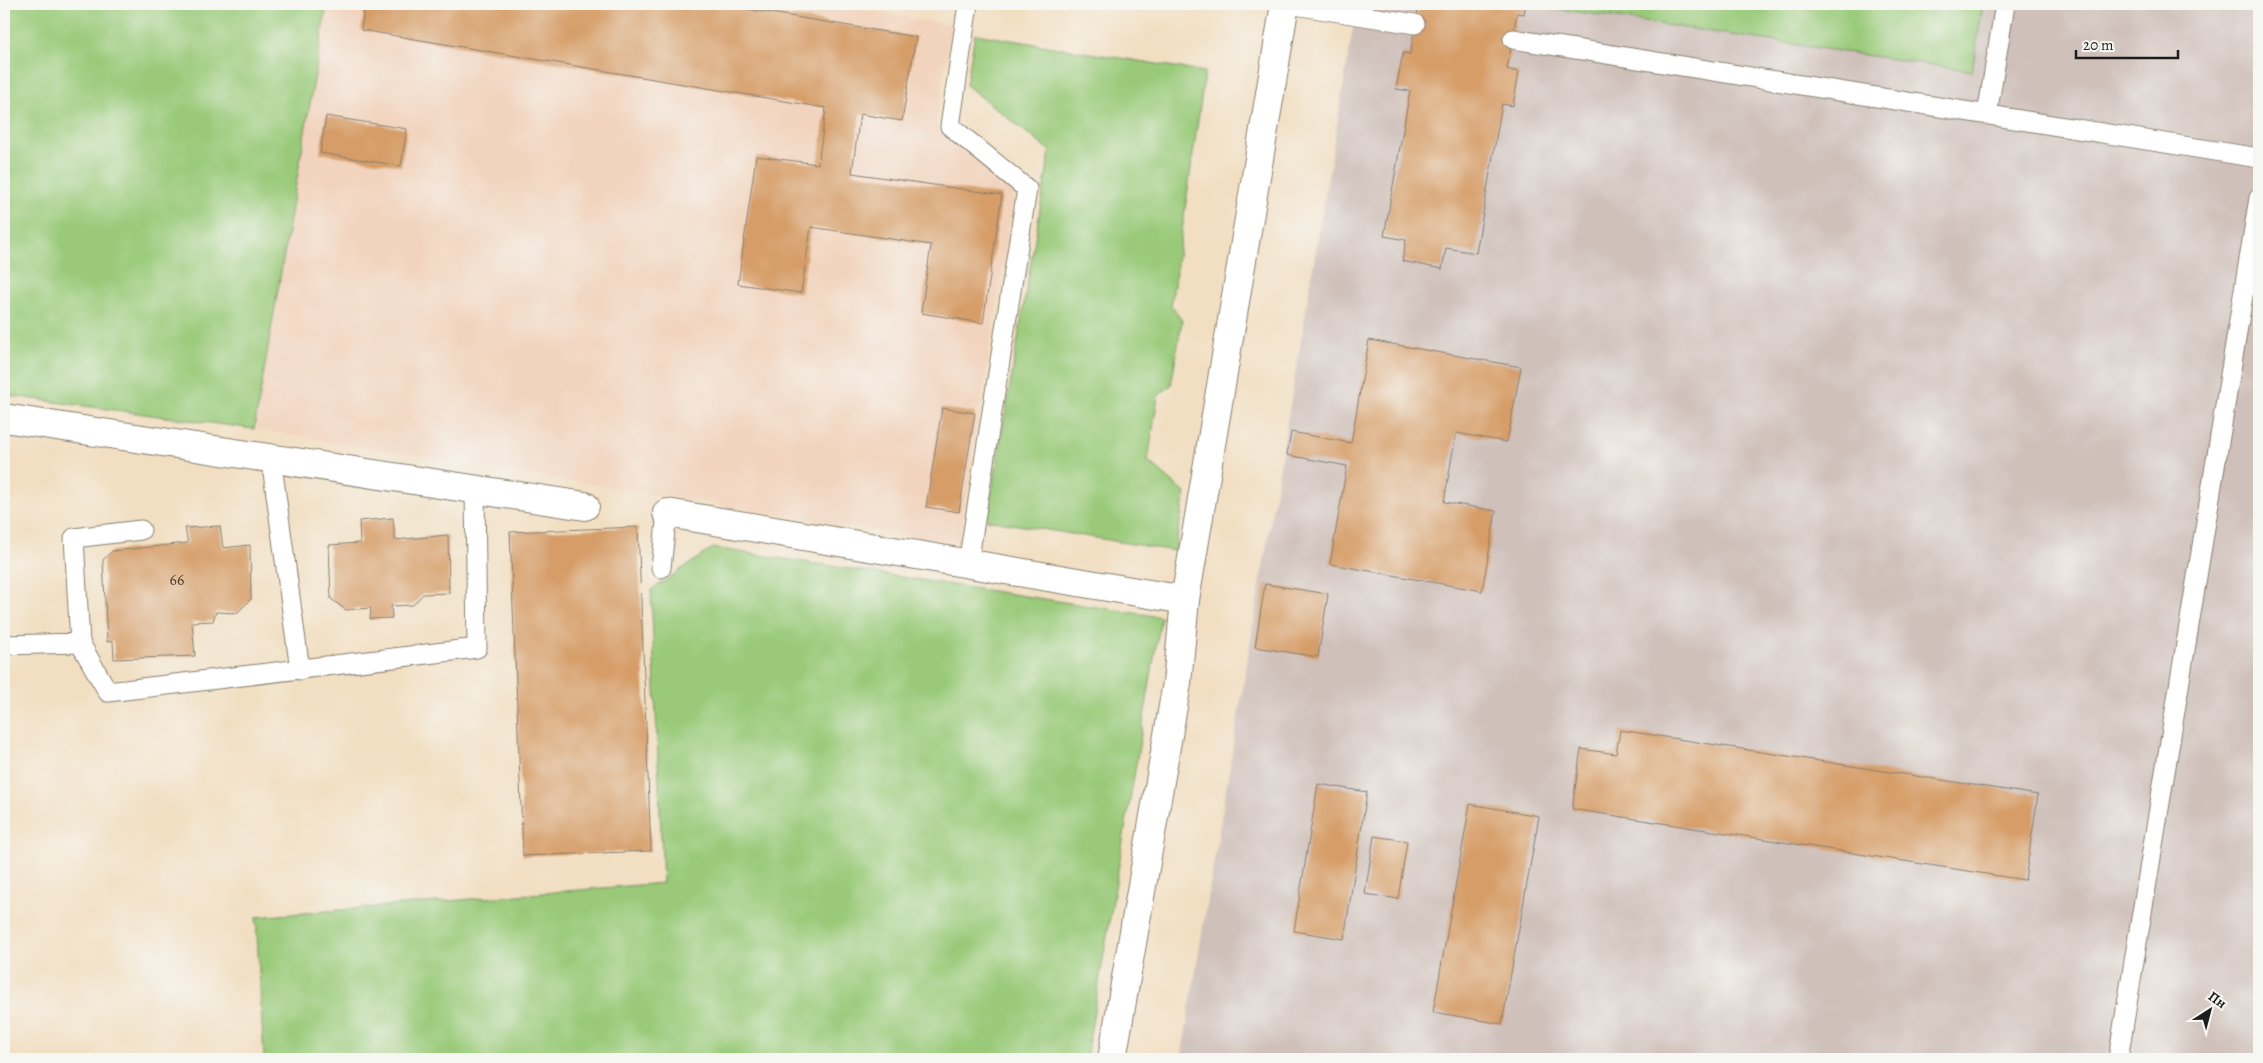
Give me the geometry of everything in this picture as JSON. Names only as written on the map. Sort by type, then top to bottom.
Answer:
[{"type":"street","points":[[1112,1059],[1177,683],[1185,600],[1287,4]]},
{"type":"street","points":[[4,418],[585,506]]},
{"type":"street","points":[[668,513],[1185,600]]},
{"type":"lane","points":[[968,4],[950,126],[1027,190],[968,564]]},
{"type":"lane","points":[[1287,4],[1415,24]]},
{"type":"lane","points":[[1987,115],[2005,4]]},
{"type":"lane","points":[[1513,40],[2259,158]]},
{"type":"lane","points":[[2118,1059],[2259,198]]},
{"type":"lane","points":[[271,458],[300,670]]},
{"type":"lane","points":[[141,530],[74,538],[80,643],[108,692],[477,648],[475,490]]},
{"type":"lane","points":[[661,568],[668,513]]},
{"type":"lane","points":[[4,644],[80,643]]},
{"type":"shaded area","points":[[327,4],[825,4],[952,25],[936,126],[1015,186],[959,544],[254,429]]},
{"type":"shaded area","points":[[1357,4],[2259,4],[2259,1059],[1181,1059]]},
{"type":"green space","points":[[4,4],[327,4],[254,429],[4,395]]},
{"type":"green space","points":[[1525,4],[1983,4],[1972,71]]},
{"type":"green space","points":[[975,34],[1205,72],[1171,305],[1182,321],[1171,385],[1158,396],[1148,461],[1185,493],[1175,551],[987,520],[1050,151],[966,85]]},
{"type":"green space","points":[[713,548],[1161,617],[1086,1059],[264,1059],[256,917],[663,883],[651,590]]},
{"type":"building","points":[[365,4],[717,4],[916,37],[902,121],[860,114],[852,173],[1002,195],[983,323],[921,313],[931,245],[811,227],[801,293],[738,284],[756,156],[818,164],[826,108],[361,30]]},
{"type":"building","points":[[1419,4],[1526,4],[1524,14],[1517,13],[1507,69],[1519,72],[1513,106],[1502,104],[1476,253],[1446,248],[1442,269],[1402,261],[1406,240],[1384,236],[1410,91],[1396,89],[1403,53],[1410,54]]},
{"type":"building","points":[[326,116],[407,129],[401,166],[320,153]]},
{"type":"building","points":[[1369,340],[1521,367],[1507,442],[1456,433],[1444,502],[1496,511],[1482,591],[1330,564],[1347,466],[1287,455],[1291,432],[1351,443]]},
{"type":"building","points":[[942,408],[975,413],[959,512],[926,507]]},
{"type":"building","points":[[393,518],[395,540],[448,535],[449,593],[423,594],[413,605],[391,606],[392,618],[370,619],[371,608],[346,610],[331,599],[329,545],[360,543],[359,521]]},
{"type":"building","points":[[220,526],[223,548],[250,545],[251,599],[237,613],[216,612],[213,621],[192,622],[195,656],[114,659],[113,641],[107,642],[103,560],[112,551],[188,543],[185,528]]},
{"type":"building","points":[[638,527],[651,851],[523,856],[510,532]]},
{"type":"building","points":[[1265,584],[1328,594],[1318,657],[1255,647]]},
{"type":"building","points":[[1620,730],[2038,795],[2025,880],[1572,809],[1581,749],[1616,754]]},
{"type":"building","points":[[1318,784],[1367,792],[1344,939],[1294,931]]},
{"type":"building","points":[[1470,804],[1539,816],[1502,1024],[1433,1012]]},
{"type":"building","points":[[1374,836],[1407,841],[1398,899],[1365,894]]}]
